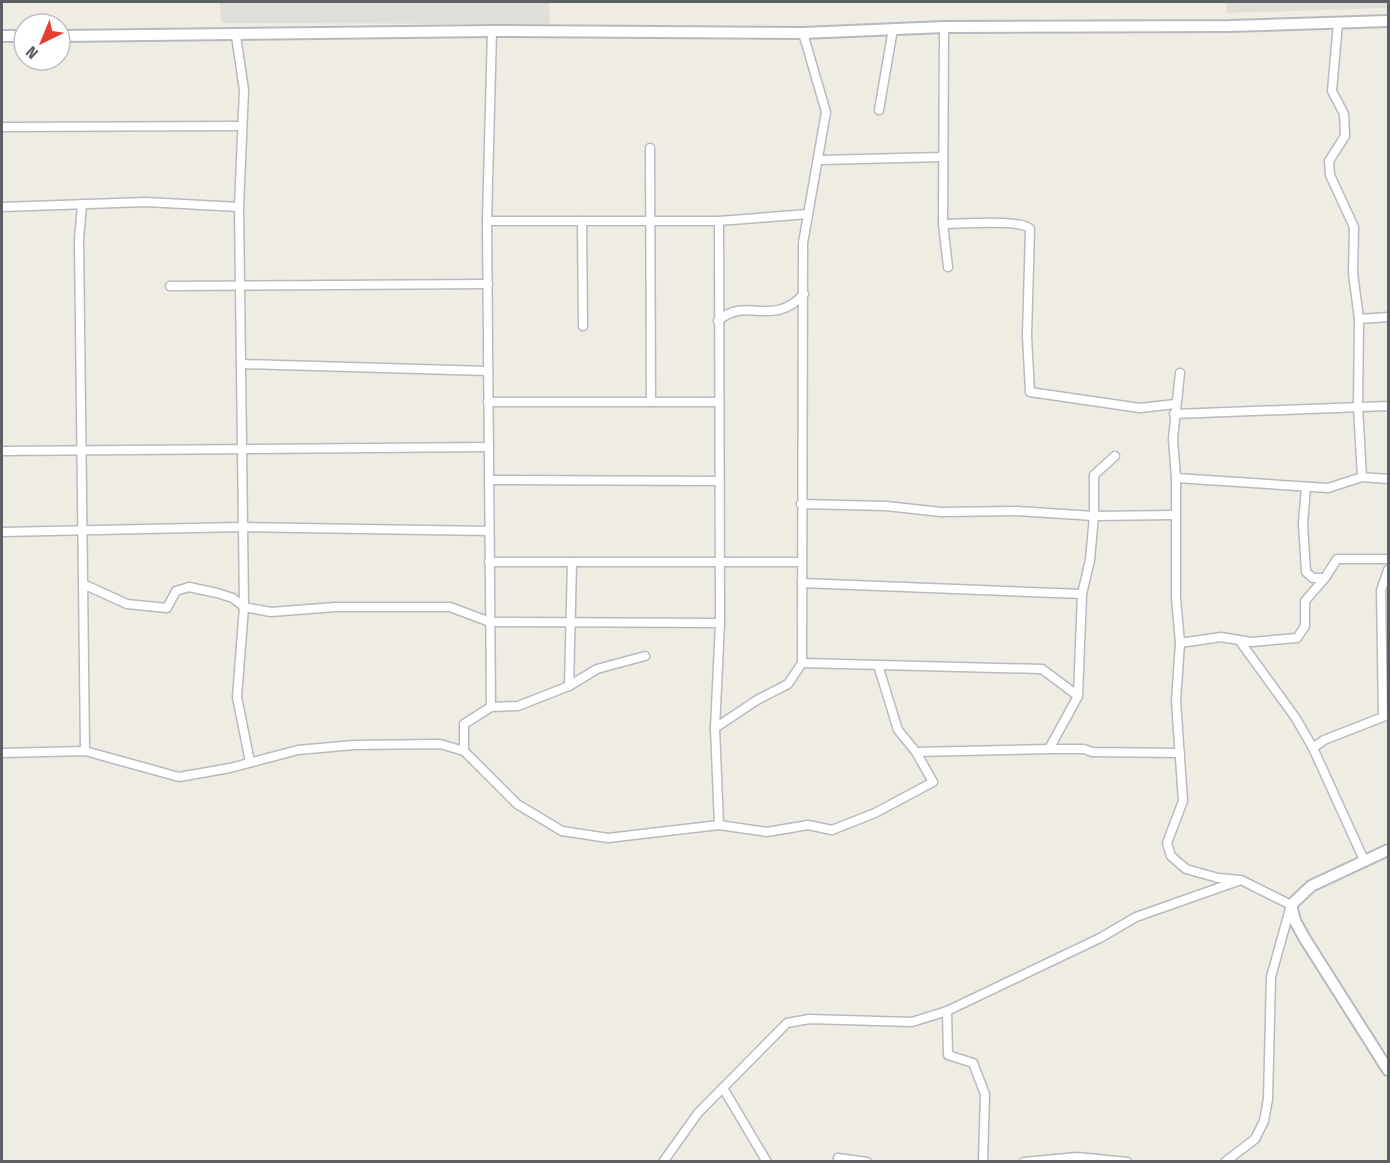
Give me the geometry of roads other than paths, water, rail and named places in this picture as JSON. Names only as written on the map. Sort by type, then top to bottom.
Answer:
[{"type":"street","points":[[72,36],[236,36],[492,31],[803,33],[944,27],[1230,26],[1389,21]]},
{"type":"street","points":[[1338,23],[1332,91],[1344,114],[1345,136],[1329,161],[1330,175],[1354,227],[1353,273],[1359,319],[1358,407],[1362,477]]},
{"type":"street","points":[[944,27],[946,101],[943,157],[944,224],[948,267]]},
{"type":"street","points":[[879,110],[893,29]]},
{"type":"street","points":[[490,707],[487,221],[492,31]]},
{"type":"street","points":[[715,728],[757,700],[788,684],[802,663],[803,243],[826,112],[803,33]]},
{"type":"street","points":[[236,36],[244,90],[239,207],[241,526],[244,607],[237,697],[250,762]]},
{"type":"street","points":[[2,127],[241,126]]},
{"type":"street","points":[[650,148],[651,402]]},
{"type":"street","points":[[819,160],[943,157]]},
{"type":"street","points":[[2,207],[146,202],[239,207]]},
{"type":"street","points":[[82,204],[79,240],[85,751]]},
{"type":"street","points":[[487,221],[719,221],[808,214]]},
{"type":"street","points":[[582,221],[583,326]]},
{"type":"street","points":[[719,221],[720,623],[715,728],[719,825]]},
{"type":"street","points":[[944,224],[1008,222],[1023,223],[1030,229],[1027,336],[1030,392],[1140,408],[1175,404]]},
{"type":"street","points":[[170,286],[241,288],[488,284]]},
{"type":"street","points":[[718,321],[726,313],[735,311],[782,310],[794,305],[804,294]]},
{"type":"street","points":[[1359,319],[1389,317]]},
{"type":"street","points":[[241,364],[488,370]]},
{"type":"street","points":[[1180,373],[1173,440],[1180,643],[1176,700],[1183,801],[1167,843],[1171,856],[1186,869],[1218,878],[1241,880],[1291,905],[1295,921],[1305,939],[1389,1070]]},
{"type":"street","points":[[488,402],[719,402]]},
{"type":"street","points":[[1174,414],[1389,406]]},
{"type":"street","points":[[2,451],[82,452],[241,447],[489,447]]},
{"type":"street","points":[[1050,749],[1078,696],[1082,594],[1090,560],[1094,516],[1094,475],[1115,456]]},
{"type":"street","points":[[1176,478],[1262,482],[1306,488],[1328,488],[1362,477],[1389,478]]},
{"type":"street","points":[[489,480],[719,481]]},
{"type":"street","points":[[1306,488],[1303,523],[1306,572],[1313,578],[1324,578]]},
{"type":"street","points":[[801,504],[886,506],[941,512],[1017,511],[1094,516],[1174,515]]},
{"type":"street","points":[[2,532],[241,526],[489,531]]},
{"type":"street","points":[[1180,643],[1221,637],[1251,642],[1297,639],[1305,626],[1305,601],[1337,559],[1389,559]]},
{"type":"street","points":[[489,562],[801,562]]},
{"type":"street","points":[[570,686],[572,562]]},
{"type":"street","points":[[1313,748],[1324,740],[1386,715],[1382,590],[1389,570]]},
{"type":"street","points":[[801,583],[1082,594]]},
{"type":"street","points":[[83,584],[127,604],[167,608],[176,591],[189,588],[217,593],[233,598],[244,607],[271,612],[336,607],[450,607],[490,622],[720,623]]},
{"type":"street","points":[[1239,640],[1294,717],[1313,748],[1364,860]]},
{"type":"street","points":[[464,751],[464,724],[490,707],[518,706],[570,686],[597,669],[645,656]]},
{"type":"street","points":[[802,663],[1042,669],[1078,696]]},
{"type":"street","points":[[2,753],[85,751],[179,777],[298,750],[354,745],[440,744],[464,751],[517,804],[562,831],[608,838],[719,825],[767,832],[808,825],[832,830],[876,813],[933,782],[916,752],[898,730],[878,665]]},
{"type":"street","points":[[916,752],[1084,749],[1092,752],[1180,753]]},
{"type":"street","points":[[1225,1161],[1255,1139],[1264,1121],[1268,1099],[1271,977],[1291,905],[1311,886],[1389,850]]},
{"type":"street","points":[[663,1161],[698,1113],[787,1023],[809,1019],[912,1022],[947,1011],[1100,938],[1136,917],[1241,880]]},
{"type":"street","points":[[947,1011],[948,1055],[973,1063],[985,1094],[983,1161]]},
{"type":"street","points":[[723,1088],[767,1161]]},
{"type":"street","points":[[1024,1161],[1077,1157],[1127,1161]]},
{"type":"street","points":[[838,1158],[867,1161]]}]
